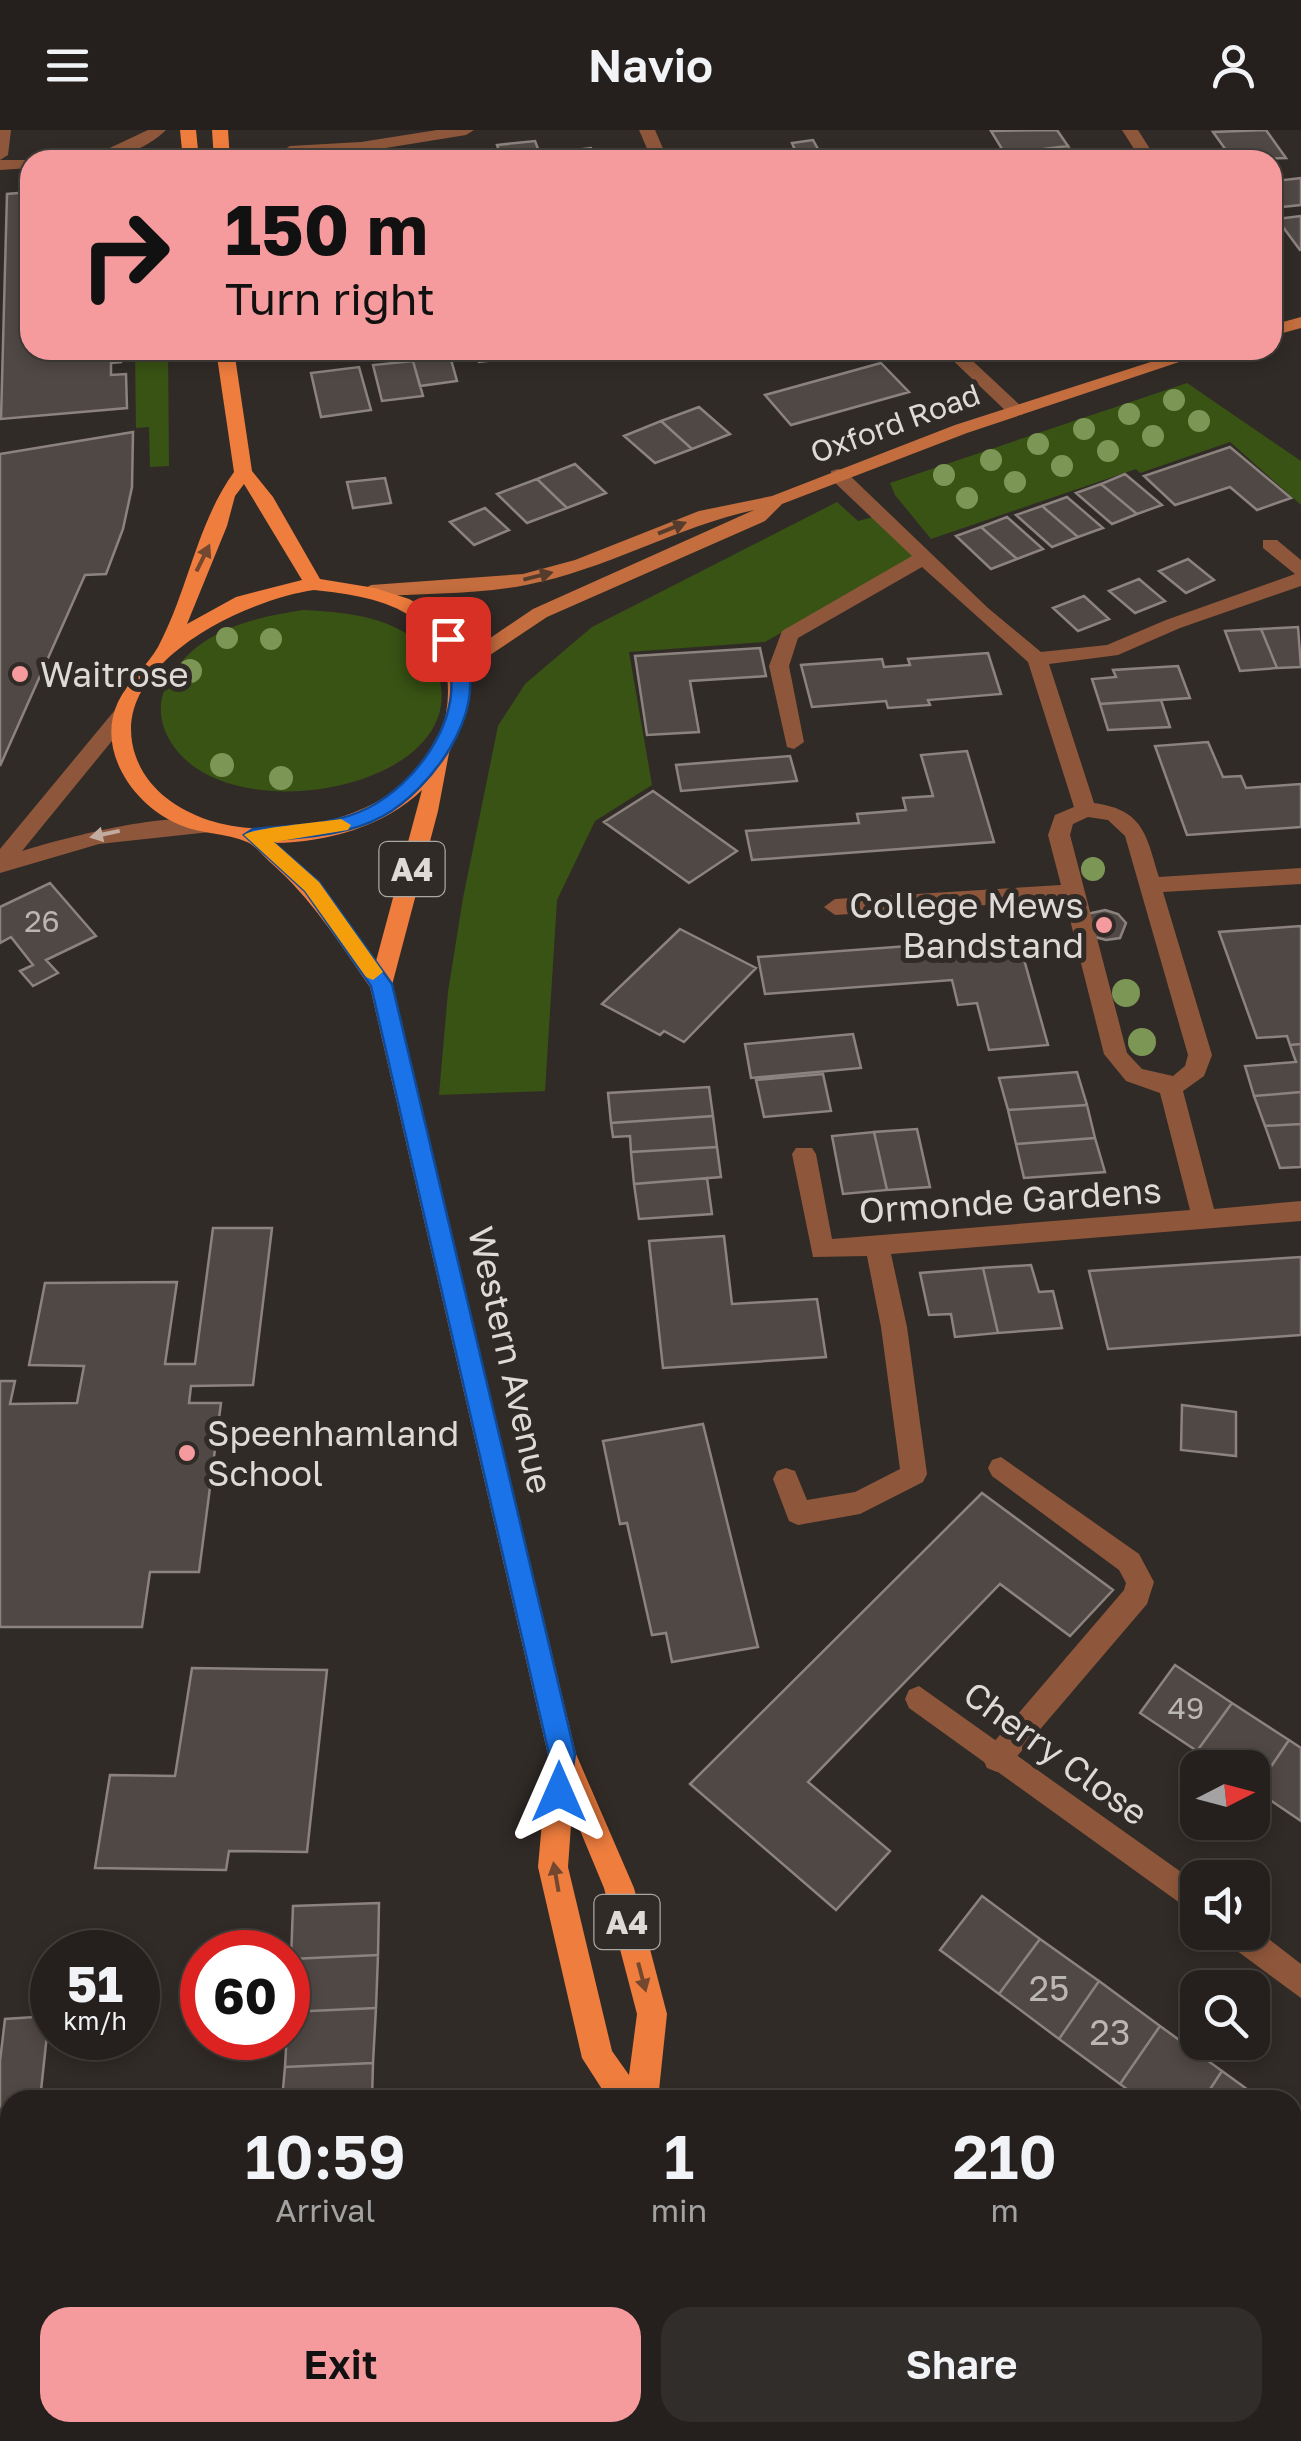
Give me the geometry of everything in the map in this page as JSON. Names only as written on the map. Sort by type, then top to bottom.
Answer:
[{"type":"main road","points":[[226,360],[243,472],[264,497],[276,524],[314,584]]},
{"type":"main road","name":"Oxford Road","points":[[372,591],[524,580],[582,564],[706,514],[777,500],[1016,410],[1174,360]]},
{"type":"main road","points":[[122,715],[132,694],[167,648],[218,526],[226,496],[243,472]]},
{"type":"main road","name":"Oxford Road","points":[[460,666],[540,613],[758,517],[777,500]]},
{"type":"main road","points":[[167,648],[209,618],[262,592],[314,584],[372,591],[425,615],[448,639],[460,666]]},
{"type":"main road","name":"A4","points":[[122,715],[122,748],[137,779],[158,804],[202,826],[253,835],[328,829],[373,814],[406,792],[439,752],[456,708],[460,666]]},
{"type":"main road","name":"Western Avenue","points":[[381,984],[400,904],[433,800],[439,752]]},
{"type":"main road","name":"Western Avenue","points":[[253,835],[312,886],[381,984],[562,1754],[619,1888],[652,2014],[643,2090]]},
{"type":"main road","name":"Western Avenue","points":[[562,1754],[553,1867],[598,2058],[621,2090]]},
{"type":"street","points":[[0,155],[3,130]]},
{"type":"street","points":[[118,150],[145,140],[158,130]]},
{"type":"street","points":[[356,150],[466,130]]},
{"type":"street","points":[[963,360],[1016,410]]},
{"type":"street","points":[[838,475],[1038,659],[1086,810]]},
{"type":"street","points":[[1270,544],[1301,570]]},
{"type":"street","points":[[794,742],[779,666],[789,635],[925,557]]},
{"type":"street","points":[[1038,659],[1111,651],[1173,624],[1301,579]]},
{"type":"street","points":[[0,864],[122,715]]},
{"type":"street","points":[[1086,810],[1115,814],[1132,827],[1200,1055],[1194,1075],[1170,1085],[1141,1081],[1120,1064],[1071,892],[1059,827],[1071,814],[1086,810]]},
{"type":"street","points":[[0,864],[122,830],[202,826]]},
{"type":"street","points":[[1150,886],[1301,876]]},
{"type":"street","points":[[835,908],[1071,892]]},
{"type":"street","points":[[1170,1085],[1205,1220]]},
{"type":"street","name":"Ormonde Gardens","points":[[804,1154],[822,1250],[1301,1211]]},
{"type":"street","points":[[786,1480],[798,1513],[860,1503],[914,1474],[899,1358],[877,1246]]},
{"type":"street","points":[[998,1760],[1137,1596],[1140,1582],[1129,1562],[1001,1468]]},
{"type":"street","name":"Cherry Close","points":[[919,1700],[1180,1889]]},
{"type":"street","points":[[1259,1950],[1301,1983]]},
{"type":"green space","points":[[135,360],[168,360],[169,466],[150,467],[149,427],[136,428]]},
{"type":"green space","points":[[1187,383],[1301,461],[1301,505],[1230,442],[1140,473],[1136,469],[931,539],[895,495],[890,483]]},
{"type":"green space","points":[[837,502],[858,521],[873,517],[916,555],[765,642],[629,652],[652,785],[595,821],[557,900],[545,1091],[439,1095],[448,992],[463,898],[498,726],[525,684],[592,627]]},
{"type":"green space","points":[[303,610],[379,621],[413,638],[426,651],[436,668],[440,709],[422,743],[386,769],[340,785],[290,791],[240,786],[198,769],[169,739],[162,720],[163,694],[176,669],[205,641],[223,631]]},
{"type":"building","points":[[1057,130],[1068,146],[1003,150],[991,131]]},
{"type":"building","points":[[1266,130],[1280,150],[1226,150],[1213,132]]},
{"type":"building","points":[[813,140],[818,150],[795,150],[792,143]]},
{"type":"building","points":[[535,141],[538,150],[499,150],[497,145]]},
{"type":"building","points":[[1068,146],[1070,150],[1036,150]]},
{"type":"building","points":[[1301,178],[1301,205],[1282,207],[1282,180]]},
{"type":"building","points":[[20,193],[20,360],[121,360],[111,363],[111,375],[126,374],[127,408],[1,419],[7,194]]},
{"type":"building","points":[[1301,216],[1301,250],[1282,226],[1282,218]]},
{"type":"building","points":[[451,360],[457,381],[420,386],[413,361]]},
{"type":"building","points":[[413,361],[423,396],[382,401],[373,365]]},
{"type":"building","points":[[881,363],[909,392],[791,425],[765,395]]},
{"type":"building","points":[[359,367],[371,410],[321,417],[311,373]]},
{"type":"building","points":[[699,407],[730,434],[692,449],[661,421]]},
{"type":"building","points":[[661,421],[692,449],[655,463],[624,436]]},
{"type":"building","name":"Waitrose","points":[[133,432],[132,487],[123,529],[106,574],[85,575],[0,766],[0,454]]},
{"type":"building","points":[[1230,447],[1291,498],[1257,510],[1230,487],[1175,505],[1144,476]]},
{"type":"building","points":[[575,464],[606,493],[567,508],[537,479]]},
{"type":"building","points":[[1125,474],[1162,505],[1137,514],[1101,484]]},
{"type":"building","points":[[385,478],[391,503],[353,508],[347,482]]},
{"type":"building","points":[[537,479],[567,508],[527,523],[497,494]]},
{"type":"building","points":[[1101,484],[1137,514],[1112,524],[1076,493]]},
{"type":"building","points":[[1067,497],[1103,528],[1078,537],[1042,506]]},
{"type":"building","points":[[1042,506],[1078,537],[1052,547],[1016,515]]},
{"type":"building","points":[[485,508],[509,530],[474,545],[450,522]]},
{"type":"building","points":[[1007,517],[1043,549],[1017,559],[981,527]]},
{"type":"building","points":[[981,527],[1017,559],[991,569],[956,536]]},
{"type":"building","points":[[1188,559],[1214,580],[1186,593],[1159,571]]},
{"type":"building","points":[[1139,579],[1165,601],[1135,613],[1109,591]]},
{"type":"building","points":[[1084,596],[1109,619],[1078,631],[1053,608]]},
{"type":"building","points":[[1298,627],[1301,667],[1277,668],[1261,629]]},
{"type":"building","points":[[1261,629],[1277,668],[1240,671],[1225,631]]},
{"type":"building","points":[[760,648],[766,676],[690,681],[699,732],[647,735],[635,656]]},
{"type":"building","points":[[988,653],[1001,694],[928,700],[930,705],[888,708],[886,701],[812,707],[801,665],[882,659],[884,667],[910,665],[908,659]]},
{"type":"building","points":[[1178,666],[1190,698],[1100,704],[1092,679],[1116,677],[1113,670]]},
{"type":"building","points":[[1161,700],[1170,727],[1108,730],[1100,704]]},
{"type":"building","points":[[1208,742],[1223,777],[1241,776],[1246,788],[1301,784],[1301,827],[1187,835],[1155,746]]},
{"type":"building","points":[[967,751],[994,842],[752,860],[746,831],[859,823],[857,814],[906,810],[903,798],[933,796],[921,755]]},
{"type":"building","points":[[790,756],[797,781],[681,791],[676,765]]},
{"type":"building","points":[[653,791],[737,851],[689,883],[604,822]]},
{"type":"building","points":[[50,883],[96,936],[46,960],[58,973],[33,986],[20,971],[33,965],[11,937],[0,943],[0,907]]},
{"type":"building","name":"College Mews Bandstand","points":[[1105,910],[1118,914],[1126,923],[1120,938],[1091,936],[1087,914]]},
{"type":"building","points":[[1301,926],[1301,1044],[1290,1045],[1287,1036],[1257,1038],[1219,932]]},
{"type":"building","points":[[680,929],[756,968],[684,1042],[664,1031],[660,1035],[602,1004]]},
{"type":"building","points":[[1018,938],[1048,1045],[989,1050],[977,1003],[958,1005],[952,980],[765,994],[758,957]]},
{"type":"building","points":[[853,1034],[861,1068],[751,1078],[745,1044]]},
{"type":"building","points":[[1301,1044],[1301,1092],[1254,1096],[1245,1066],[1296,1062],[1290,1045]]},
{"type":"building","points":[[1077,1072],[1087,1105],[1008,1110],[999,1078]]},
{"type":"building","points":[[823,1074],[831,1111],[764,1117],[756,1080]]},
{"type":"building","points":[[709,1087],[713,1116],[611,1123],[608,1093]]},
{"type":"building","points":[[1301,1092],[1301,1124],[1265,1126],[1254,1096]]},
{"type":"building","points":[[1087,1105],[1095,1138],[1016,1144],[1008,1110]]},
{"type":"building","points":[[713,1116],[717,1147],[631,1152],[630,1136],[613,1137],[611,1123]]},
{"type":"building","points":[[1301,1124],[1301,1167],[1280,1168],[1265,1126]]},
{"type":"building","points":[[917,1129],[930,1187],[887,1190],[874,1132]]},
{"type":"building","points":[[874,1132],[887,1190],[843,1194],[832,1136]]},
{"type":"building","points":[[1095,1138],[1105,1172],[1024,1178],[1016,1144]]},
{"type":"building","points":[[717,1147],[721,1177],[634,1184],[631,1152]]},
{"type":"building","points":[[707,1178],[712,1214],[639,1219],[634,1184]]},
{"type":"building","points":[[213,1228],[272,1228],[253,1385],[191,1386],[189,1403],[221,1403],[199,1572],[150,1572],[142,1627],[0,1627],[0,1381],[15,1381],[10,1404],[77,1403],[84,1366],[29,1365],[45,1283],[177,1282],[165,1364],[195,1364]]},
{"type":"building","points":[[724,1236],[732,1304],[817,1299],[826,1357],[663,1368],[649,1241]]},
{"type":"building","points":[[1301,1257],[1301,1335],[1108,1349],[1089,1271]]},
{"type":"building","points":[[1031,1265],[1039,1292],[1053,1291],[1062,1328],[998,1333],[983,1268]]},
{"type":"building","points":[[983,1268],[998,1333],[955,1337],[951,1314],[929,1315],[920,1273]]},
{"type":"building","points":[[1182,1405],[1236,1412],[1236,1456],[1181,1450]]},
{"type":"building","points":[[703,1424],[758,1647],[672,1662],[666,1633],[652,1635],[627,1523],[620,1524],[603,1441]]},
{"type":"building","points":[[982,1493],[1113,1590],[1070,1636],[1000,1584],[808,1782],[890,1851],[836,1910],[690,1784]]},
{"type":"building","points":[[1175,1665],[1232,1703],[1198,1750],[1140,1713]]},
{"type":"building","points":[[192,1668],[327,1670],[307,1852],[229,1851],[226,1870],[95,1868],[110,1775],[175,1776]]},
{"type":"building","points":[[1232,1703],[1289,1740],[1270,1768],[1270,1750],[1198,1750]]},
{"type":"building","points":[[1289,1740],[1301,1748],[1301,1821],[1270,1800],[1270,1768]]},
{"type":"building","points":[[982,1896],[1040,1939],[999,1994],[940,1950]]},
{"type":"building","points":[[379,1903],[378,1955],[310,1958],[310,1930],[292,1930],[293,1906]]},
{"type":"building","points":[[1040,1939],[1099,1981],[1059,2039],[999,1994]]},
{"type":"building","points":[[378,1955],[376,2008],[310,2011],[310,1958]]},
{"type":"building","points":[[1099,1981],[1160,2026],[1120,2084],[1059,2039]]},
{"type":"building","points":[[376,2008],[373,2063],[285,2067],[285,2060],[310,2060],[310,2011]]},
{"type":"building","points":[[30,2017],[30,2060],[44,2060],[41,2090],[0,2090],[5,2019]]},
{"type":"building","points":[[1160,2026],[1180,2041],[1180,2060],[1207,2060],[1222,2071],[1210,2090],[1128,2090],[1120,2084]]},
{"type":"building","points":[[373,2063],[372,2090],[283,2090],[285,2067]]},
{"type":"building","points":[[1222,2071],[1248,2090],[1210,2090]]},
{"type":"slow traffic","points":[[341,825],[278,836],[253,835],[312,886],[373,972]]},
{"type":"place","name":"Waitrose","points":[[20,674]]},
{"type":"place","name":"College Mews Bandstand","points":[[1104,925]]},
{"type":"place","name":"Speenhamland School","points":[[187,1453]]},
{"type":"route","points":[[448,639],[460,666],[450,730],[439,752],[406,792],[373,814],[328,829],[253,835],[312,886],[381,984],[562,1754],[559,1792]]}]
